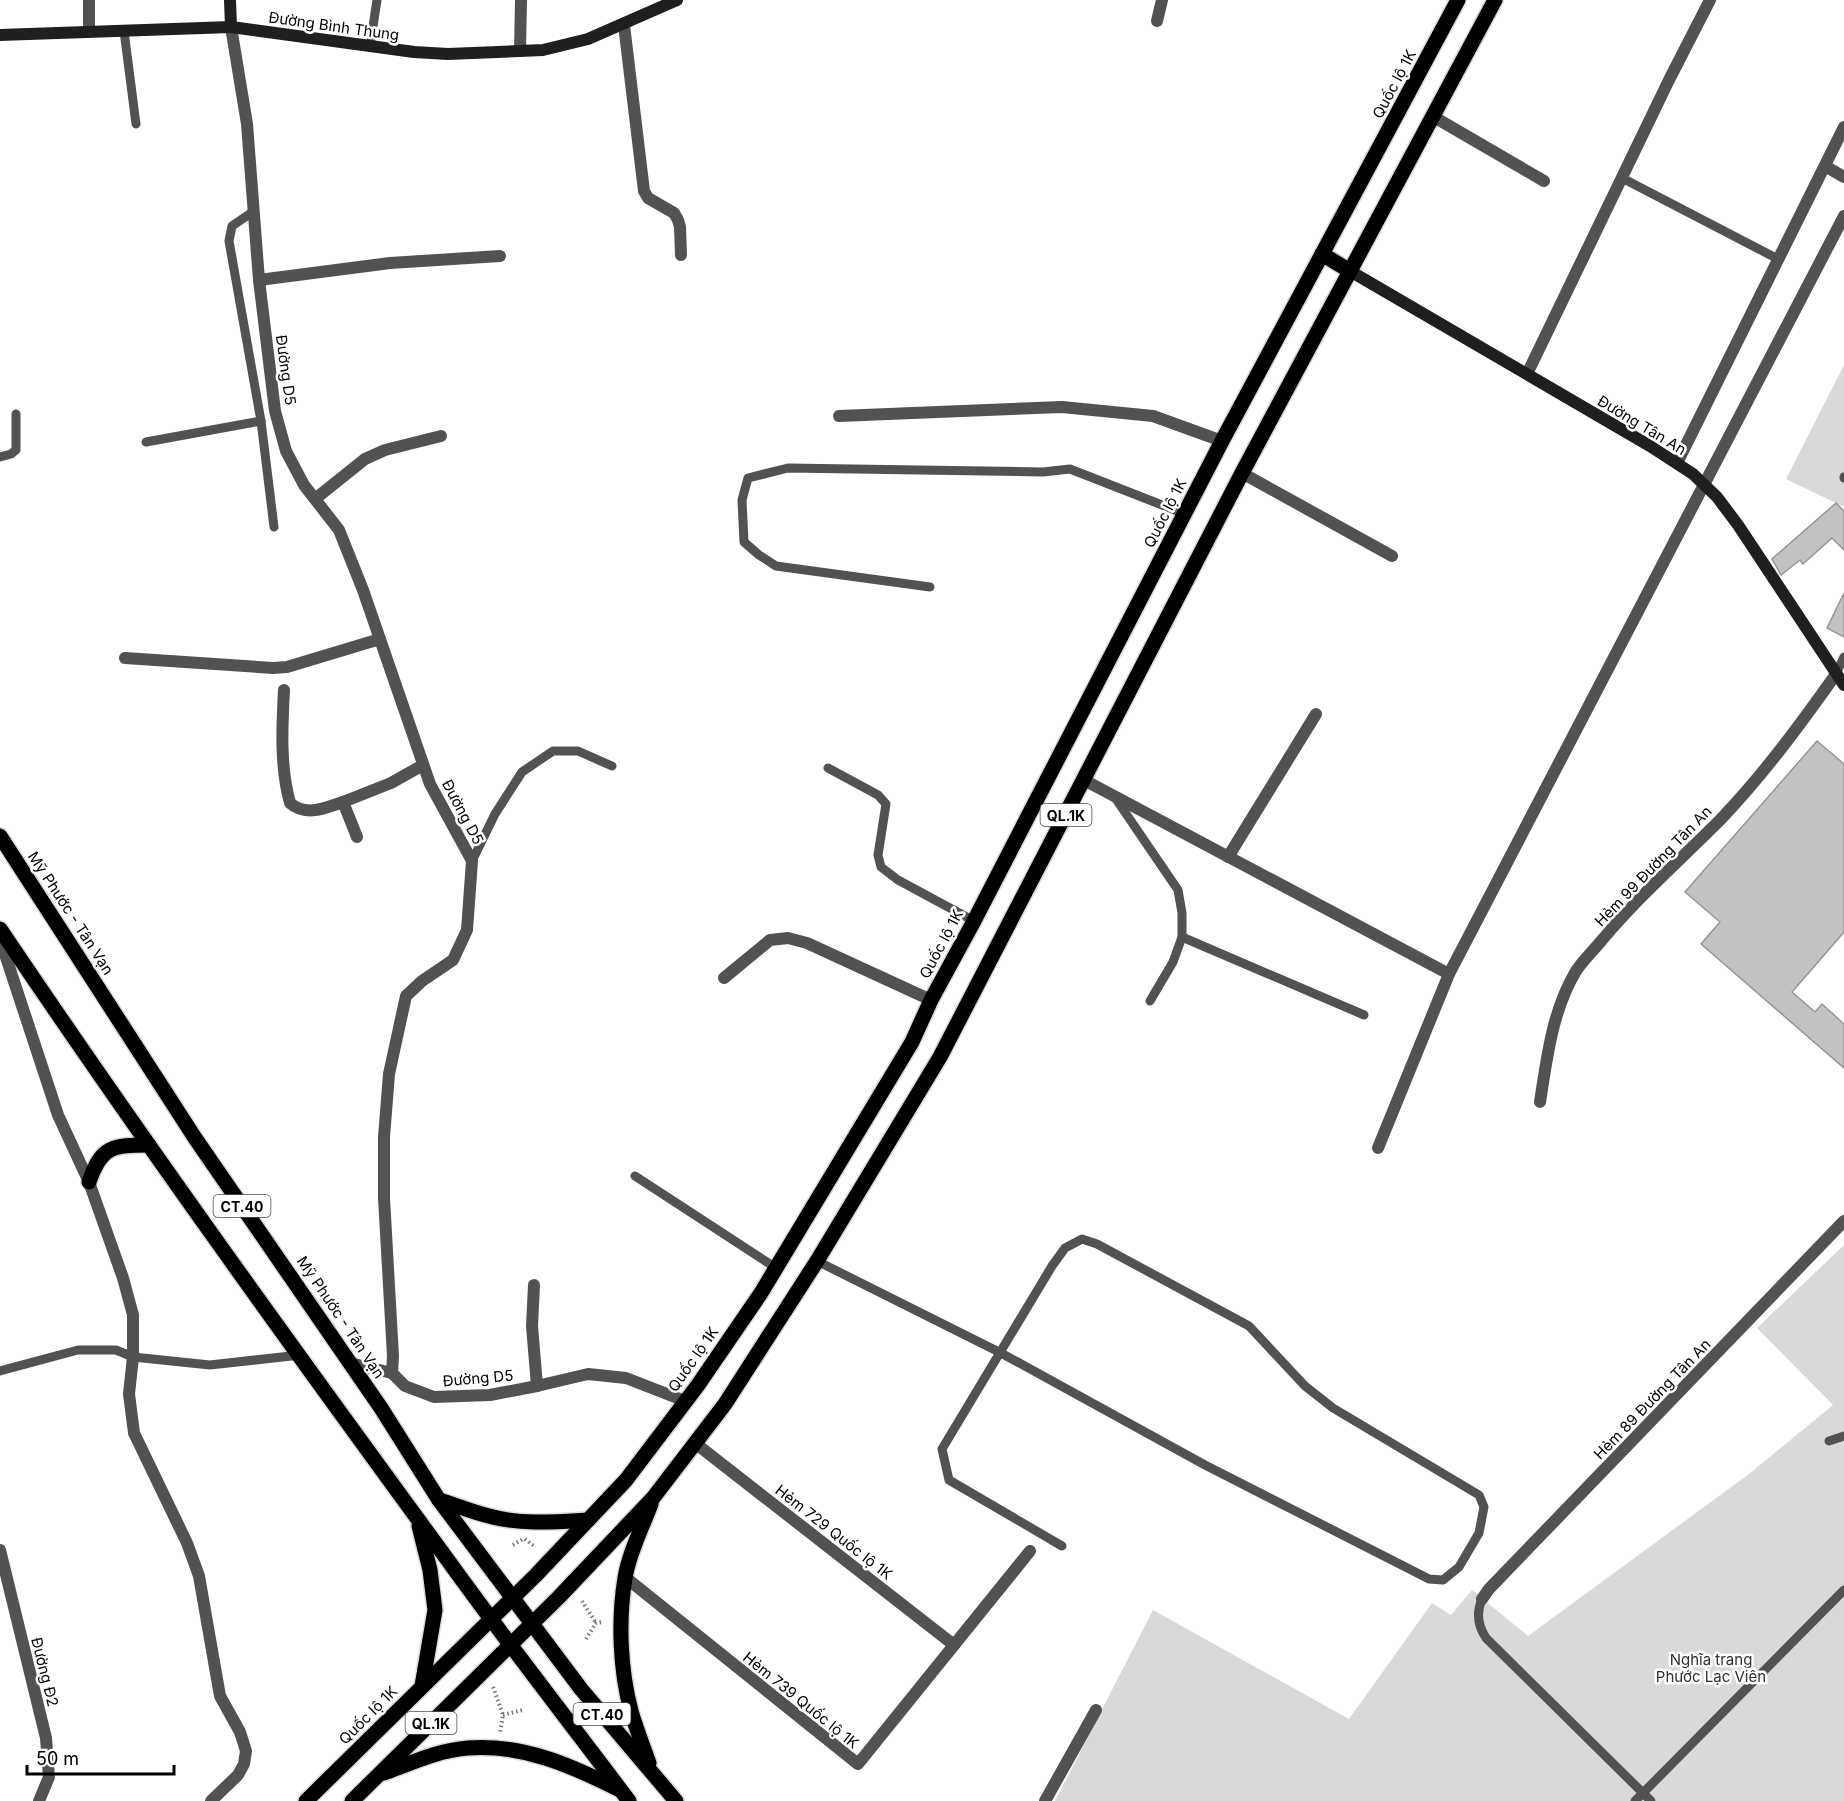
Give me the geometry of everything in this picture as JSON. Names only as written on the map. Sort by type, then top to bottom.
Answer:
[{"type":"main road","name":"Quốc lộ 1K","points":[[306,1801],[513,1598],[626,1480],[686,1401],[761,1293],[912,1042],[931,1000],[1222,441],[1458,0]]},
{"type":"main road","name":"QL.1K","points":[[352,1801],[532,1624],[653,1498],[725,1404],[818,1261],[940,1057],[1242,473],[1495,0]]},
{"type":"main road","points":[[1322,254],[1350,271]]},
{"type":"main road","name":"Mỹ Phước - Tân Vạn","points":[[0,836],[195,1138],[381,1408],[439,1500],[581,1689],[676,1801]]},
{"type":"main road","name":"CT.40","points":[[0,929],[82,1051],[253,1292],[491,1618]]},
{"type":"main road","points":[[89,1182],[95,1165],[110,1148],[121,1145],[149,1145]]},
{"type":"main road","points":[[652,1772],[632,1711],[626,1681],[622,1648],[622,1616],[625,1577],[653,1498]]},
{"type":"main road","points":[[439,1500],[490,1517],[547,1523],[588,1520]]},
{"type":"main road","points":[[417,1517],[430,1570],[435,1610],[422,1686]]},
{"type":"main road","points":[[491,1618],[511,1644]]},
{"type":"main road","name":"CT.40","points":[[511,1644],[625,1796]]},
{"type":"main road","points":[[378,1775],[430,1756],[466,1748],[507,1748],[556,1760],[625,1796]]},
{"type":"street","points":[[89,0],[89,32]]},
{"type":"street","name":"Đường D5","points":[[230,0],[231,27],[247,124],[259,280],[275,411],[286,451],[304,485],[339,530],[363,590],[430,784],[472,861],[467,930],[453,960],[422,981],[406,996],[389,1074],[384,1137],[384,1198],[392,1373],[405,1386],[435,1397],[490,1395],[588,1374],[626,1378],[686,1401]]},
{"type":"street","points":[[520,51],[521,0]]},
{"type":"street","name":"Đường Bình Thung","points":[[0,35],[231,27],[448,54],[543,50],[588,39],[677,0]]},
{"type":"street","points":[[1158,21],[1162,0]]},
{"type":"street","points":[[1527,374],[1710,0]]},
{"type":"street","points":[[624,25],[644,191],[648,198],[674,213],[678,219],[681,255]]},
{"type":"street","points":[[1434,117],[1544,181]]},
{"type":"street","points":[[1677,463],[1844,127]]},
{"type":"street","points":[[1825,166],[1844,177]]},
{"type":"street","points":[[1378,1148],[1449,974],[1844,216]]},
{"type":"street","points":[[259,280],[390,263],[500,256]]},
{"type":"street","name":"Đường Tân An","points":[[1350,271],[1650,446],[1705,485],[1718,497],[1738,525],[1844,685]]},
{"type":"street","points":[[839,416],[1062,407],[1153,416],[1222,441]]},
{"type":"street","points":[[315,499],[365,459],[385,450],[441,436]]},
{"type":"street","points":[[1242,473],[1392,556]]},
{"type":"street","points":[[125,658],[254,667],[287,667],[380,639]]},
{"type":"street","name":"Hẻm 99 Đường Tân An","points":[[1540,1102],[1550,1038],[1576,971],[1623,915],[1720,820],[1755,781],[1836,674]]},
{"type":"street","points":[[284,690],[282,726],[286,789],[290,803],[302,810],[310,812],[344,802],[391,783],[423,765]]},
{"type":"street","points":[[1228,856],[1316,714]]},
{"type":"street","points":[[1084,780],[1449,974]]},
{"type":"street","points":[[344,802],[357,837]]},
{"type":"street","points":[[724,978],[771,940],[788,938],[807,943],[931,1000]]},
{"type":"street","points":[[0,939],[58,1115],[89,1182],[123,1278],[133,1315],[133,1357],[129,1394],[134,1433],[187,1543],[199,1576],[220,1696],[240,1732],[246,1751],[244,1764],[238,1774],[212,1801]]},
{"type":"street","name":"Hẻm 89 Đường Tân An","points":[[1482,1599],[1489,1589],[1844,1221]]},
{"type":"street","points":[[534,1285],[532,1326],[537,1386]]},
{"type":"street","points":[[350,1363],[392,1373]]},
{"type":"street","name":"Hẻm 729 Quốc lộ 1K","points":[[695,1443],[954,1645]]},
{"type":"street","name":"Đường Đ2","points":[[0,1550],[46,1738],[49,1777],[39,1801]]},
{"type":"street","name":"Hẻm 739 Quốc lộ 1K","points":[[625,1577],[858,1764],[1030,1551]]},
{"type":"street","points":[[1045,1801],[1096,1710]]},
{"type":"lane","points":[[370,46],[377,0]]},
{"type":"lane","points":[[124,31],[136,124]]},
{"type":"lane","points":[[1622,178],[1778,259]]},
{"type":"lane","points":[[254,211],[232,226],[229,241],[261,421],[274,527]]},
{"type":"lane","points":[[0,457],[16,450],[16,414]]},
{"type":"lane","points":[[146,442],[261,421]]},
{"type":"lane","points":[[930,587],[776,566],[744,542],[742,500],[748,478],[788,468],[1043,472],[1070,469],[1185,514]]},
{"type":"lane","points":[[1836,674],[1844,657]]},
{"type":"lane","points":[[472,861],[495,814],[522,772],[553,751],[578,752],[612,766]]},
{"type":"lane","points":[[828,768],[878,795],[886,804],[878,855],[881,867],[898,880],[974,921]]},
{"type":"lane","points":[[1115,796],[1178,890],[1182,913],[1182,937],[1173,962],[1150,1001]]},
{"type":"lane","points":[[1182,937],[1364,1015]]},
{"type":"lane","points":[[636,1176],[776,1268]]},
{"type":"lane","points":[[818,1261],[1001,1353],[1205,1465],[1430,1579],[1443,1580],[1459,1568],[1479,1533],[1484,1507],[1479,1495],[1333,1408],[1305,1386],[1249,1326],[1096,1244],[1082,1239],[1065,1248],[1052,1266],[1001,1353],[942,1449],[949,1480],[1062,1546]]},
{"type":"lane","points":[[0,1371],[78,1350],[116,1350],[133,1357],[210,1365],[300,1355]]},
{"type":"lane","points":[[1829,1442],[1844,1436]]},
{"type":"lane","points":[[1635,1801],[1844,1590]]},
{"type":"lane","points":[[1482,1599],[1478,1616],[1486,1638],[1651,1801]]},
{"type":"path","points":[[513,1545],[524,1539],[534,1546]]},
{"type":"path","points":[[582,1601],[596,1623]]},
{"type":"path","points":[[586,1639],[596,1623],[602,1622]]},
{"type":"path","points":[[493,1687],[503,1715],[501,1732]]},
{"type":"path","points":[[503,1715],[523,1710]]},
{"type":"green space","points":[[1844,365],[1844,507],[1786,479]]},
{"type":"green space","name":"Nghĩa trang Phước Lạc Viên","points":[[1844,1245],[1844,1801],[1055,1801],[1153,1610],[1349,1719],[1432,1603],[1451,1615],[1472,1590],[1528,1636],[1749,1474],[1833,1405],[1757,1328]]},
{"type":"building","points":[[1836,503],[1844,511],[1844,550],[1832,538],[1803,564],[1800,560],[1781,575],[1772,559]]},
{"type":"building","points":[[1844,593],[1844,637],[1827,628]]},
{"type":"building","points":[[1817,741],[1844,764],[1844,932],[1792,992],[1815,1012],[1822,1004],[1844,1024],[1844,1068],[1701,944],[1720,922],[1685,892]]}]
